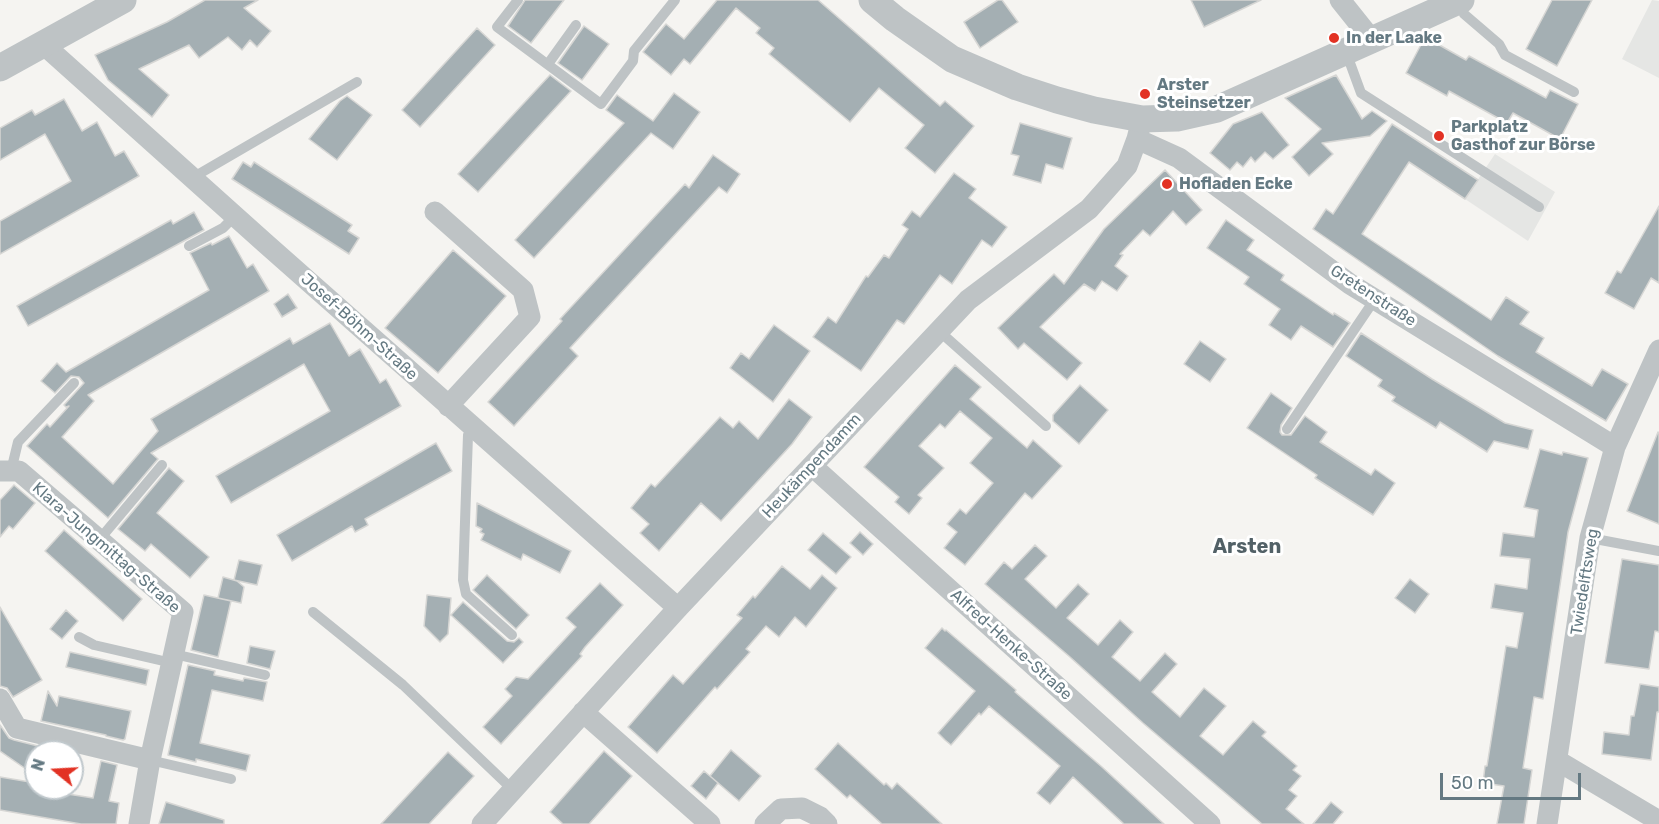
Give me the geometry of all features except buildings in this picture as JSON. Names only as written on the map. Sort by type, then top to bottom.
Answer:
[{"type":"street","points":[[0,68],[123,0]]},
{"type":"street","points":[[872,0],[952,59],[1017,87],[1094,110],[1139,129],[1217,109],[1461,0]]},
{"type":"street","points":[[1340,0],[1372,40]]},
{"type":"street","name":"Josef-Böhm-Straße","points":[[44,44],[234,216],[678,608]]},
{"type":"street","name":"Gretenstraße","points":[[1139,129],[1350,284],[1615,447]]},
{"type":"street","name":"Heukämpendamm","points":[[482,824],[678,608],[968,300],[1089,209],[1127,166],[1139,129]]},
{"type":"street","points":[[435,212],[523,290],[530,317],[448,406]]},
{"type":"street","name":"Twiedelftsweg","points":[[1547,824],[1590,538],[1615,447],[1659,350]]},
{"type":"street","name":"Alfred-Henke-Straße","points":[[812,466],[1210,824]]},
{"type":"street","name":"Klara-Jungmittag-Straße","points":[[6,471],[19,471],[183,612],[150,760],[139,824]]},
{"type":"street","points":[[0,699],[17,728],[150,760]]},
{"type":"street","points":[[583,712],[710,824]]},
{"type":"street","points":[[1558,761],[1659,821]]},
{"type":"street","points":[[765,824],[782,809],[802,808],[820,817],[827,824]]},
{"type":"lane","points":[[518,0],[497,27],[601,104],[633,61],[634,51],[675,0]]},
{"type":"lane","points":[[1461,0],[1464,14],[1499,44],[1505,56],[1574,92]]},
{"type":"lane","points":[[548,64],[576,26]]},
{"type":"lane","points":[[1345,52],[1361,93],[1539,207]]},
{"type":"lane","points":[[192,178],[357,82]]},
{"type":"lane","points":[[189,246],[223,228],[234,216]]},
{"type":"lane","points":[[1287,429],[1375,299]]},
{"type":"lane","points":[[939,331],[1046,426]]},
{"type":"lane","points":[[6,471],[18,442],[74,384]]},
{"type":"lane","points":[[475,428],[468,435],[463,580],[466,594],[512,635]]},
{"type":"lane","points":[[99,540],[162,465]]},
{"type":"lane","points":[[1590,538],[1659,551]]},
{"type":"lane","points":[[313,612],[403,684],[513,790]]},
{"type":"lane","points":[[79,637],[94,645],[265,675]]},
{"type":"lane","points":[[150,760],[231,779]]},
{"type":"shaded area","points":[[1652,0],[1659,1],[1659,78],[1622,59]]},
{"type":"shaded area","points":[[1495,154],[1555,192],[1528,241],[1465,199]]},
{"type":"place","name":"In der Laake","points":[[1334,38]]},
{"type":"place","name":"Arster Steinsetzer","points":[[1145,94]]},
{"type":"place","name":"Parkplatz Gasthof zur Börse","points":[[1439,136]]},
{"type":"place","name":"Hofladen Ecke","points":[[1167,184]]},
{"type":"district","name":"Arsten","points":[[1247,547]]}]
